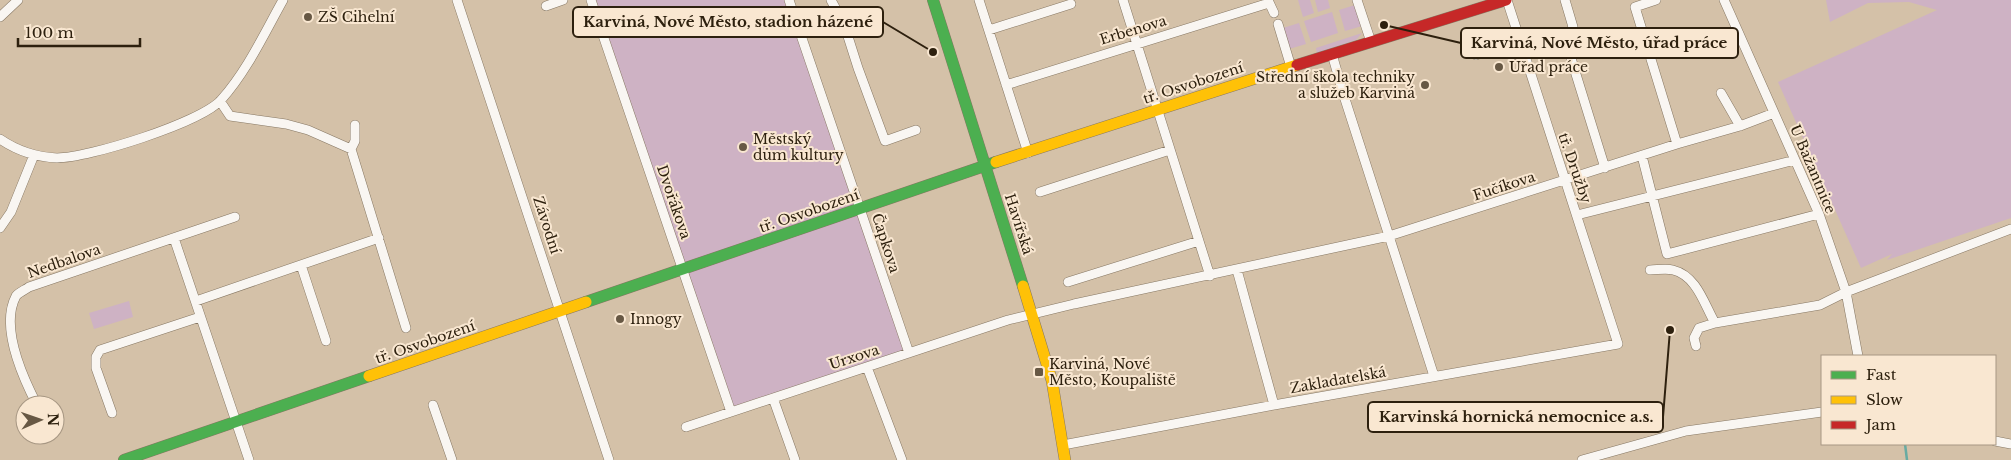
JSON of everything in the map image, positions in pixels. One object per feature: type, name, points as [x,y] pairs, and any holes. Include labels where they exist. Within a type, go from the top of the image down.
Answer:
[{"type":"street","points":[[0,17],[18,0]]},
{"type":"street","points":[[0,139],[7,144],[34,155],[68,157],[104,149],[198,117],[220,101],[251,60],[283,0]]},
{"type":"street","name":"Závodní","points":[[457,0],[609,460]]},
{"type":"street","points":[[546,6],[563,0]]},
{"type":"street","name":"Dvořákova","points":[[591,0],[731,412]]},
{"type":"street","name":"Čapkova","points":[[789,0],[909,353]]},
{"type":"street","points":[[831,0],[844,24],[885,140],[916,130]]},
{"type":"street","name":"Havířská","points":[[932,0],[1052,381],[1066,460]]},
{"type":"street","points":[[979,0],[1028,153]]},
{"type":"street","points":[[1123,0],[1210,276]]},
{"type":"street","points":[[1358,0],[1371,42]]},
{"type":"street","name":"tř. Osvobození","points":[[124,460],[237,423],[561,310],[985,166],[1506,0]]},
{"type":"street","name":"tř. Družby","points":[[1506,0],[1618,344]]},
{"type":"street","name":"tř. Družby","points":[[1565,0],[1573,27],[1567,36],[1566,42],[1605,168]]},
{"type":"street","points":[[1656,0],[1635,7],[1677,144]]},
{"type":"street","name":"U Bažantnice","points":[[1724,0],[1819,214],[1846,292],[1858,355]]},
{"type":"street","points":[[1269,1],[1274,13]]},
{"type":"street","name":"Erbenova","points":[[1006,85],[1269,1]]},
{"type":"street","points":[[989,30],[1071,4]]},
{"type":"street","points":[[1278,24],[1291,67]]},
{"type":"street","points":[[1476,55],[1520,41]]},
{"type":"street","points":[[1332,54],[1434,376]]},
{"type":"street","points":[[1721,93],[1740,126]]},
{"type":"street","points":[[220,101],[230,116],[286,124],[353,145]]},
{"type":"street","name":"Fučíkova","points":[[1032,315],[1074,304],[1389,236],[1677,144],[1740,126],[1774,113]]},
{"type":"street","points":[[355,126],[353,145],[406,328]]},
{"type":"street","points":[[1040,192],[1170,150]]},
{"type":"street","points":[[0,228],[11,212],[34,155]]},
{"type":"street","points":[[1642,156],[1667,254],[1819,214]]},
{"type":"street","points":[[1577,215],[1795,160]]},
{"type":"street","name":"Nedbalova","points":[[32,395],[7,346],[5,324],[8,308],[16,296],[29,287],[235,217]]},
{"type":"street","points":[[1696,346],[1694,338],[1700,328],[1715,323],[1820,305],[1846,292],[2011,229]]},
{"type":"street","points":[[174,238],[249,460]]},
{"type":"street","points":[[196,301],[379,238]]},
{"type":"street","points":[[1068,282],[1199,240]]},
{"type":"street","points":[[301,265],[326,341]]},
{"type":"street","points":[[1650,270],[1671,269],[1685,274],[1692,280],[1715,323]]},
{"type":"street","points":[[1237,270],[1274,405]]},
{"type":"street","name":"Urxova","points":[[686,427],[1008,320],[1032,315]]},
{"type":"street","points":[[112,413],[96,368],[96,357],[100,350],[200,317]]},
{"type":"street","name":"Zakladatelská","points":[[1063,445],[1274,405],[1618,344]]},
{"type":"street","points":[[867,367],[902,460]]},
{"type":"street","points":[[773,398],[795,460]]},
{"type":"street","points":[[433,405],[452,460]]},
{"type":"street","points":[[1582,460],[1686,431],[1821,412]]},
{"type":"street","points":[[1996,441],[2011,444]]},
{"type":"shaded area","points":[[596,0],[785,0],[904,351],[733,408]]},
{"type":"shaded area","points":[[1298,0],[1310,0],[1314,13],[1303,17]]},
{"type":"shaded area","points":[[1315,0],[1328,0],[1330,8],[1318,12]]},
{"type":"shaded area","points":[[1826,0],[2011,0],[2011,218],[1887,260],[1892,254],[1861,268],[1778,82],[1937,10],[1909,2],[1868,3],[1830,22]]},
{"type":"shaded area","points":[[1355,5],[1362,26],[1345,31],[1339,10]]},
{"type":"shaded area","points":[[1332,12],[1338,33],[1311,42],[1304,21]]},
{"type":"shaded area","points":[[1299,23],[1306,44],[1289,49],[1283,28]]},
{"type":"shaded area","points":[[1362,33],[1356,40],[1317,53],[1316,48]]},
{"type":"shaded area","points":[[129,301],[133,317],[94,329],[89,313]]},
{"type":"waterway","points":[[1905,445],[1907,460]]},
{"type":"traffic: fast","points":[[933,0],[1023,286]]},
{"type":"traffic: fast","points":[[586,302],[996,162]]},
{"type":"traffic: fast","points":[[124,460],[369,376]]},
{"type":"traffic: slow","points":[[996,162],[1297,65]]},
{"type":"traffic: slow","points":[[1023,286],[1052,381],[1065,460]]},
{"type":"traffic: slow","points":[[369,376],[586,302]]},
{"type":"traffic: jam","points":[[1297,65],[1506,0]]},
{"type":"place","name":"ZŠ Cihelní","points":[[308,17]]},
{"type":"place","name":"Karviná, Nové Město, úřad práce","points":[[1384,25]]},
{"type":"place","name":"Karviná, Nové Město, stadion házené","points":[[933,52]]},
{"type":"place","name":"Úřad práce","points":[[1499,67]]},
{"type":"place","name":"Střední škola techniky a služeb Karviná","points":[[1425,85]]},
{"type":"place","name":"Městský dům kultury","points":[[743,147]]},
{"type":"place","name":"Innogy","points":[[620,319]]},
{"type":"place","name":"Karvinská hornická nemocnice a.s.","points":[[1670,330]]},
{"type":"place","name":"Karviná, Nové Město, Koupaliště","points":[[1039,372]]}]
